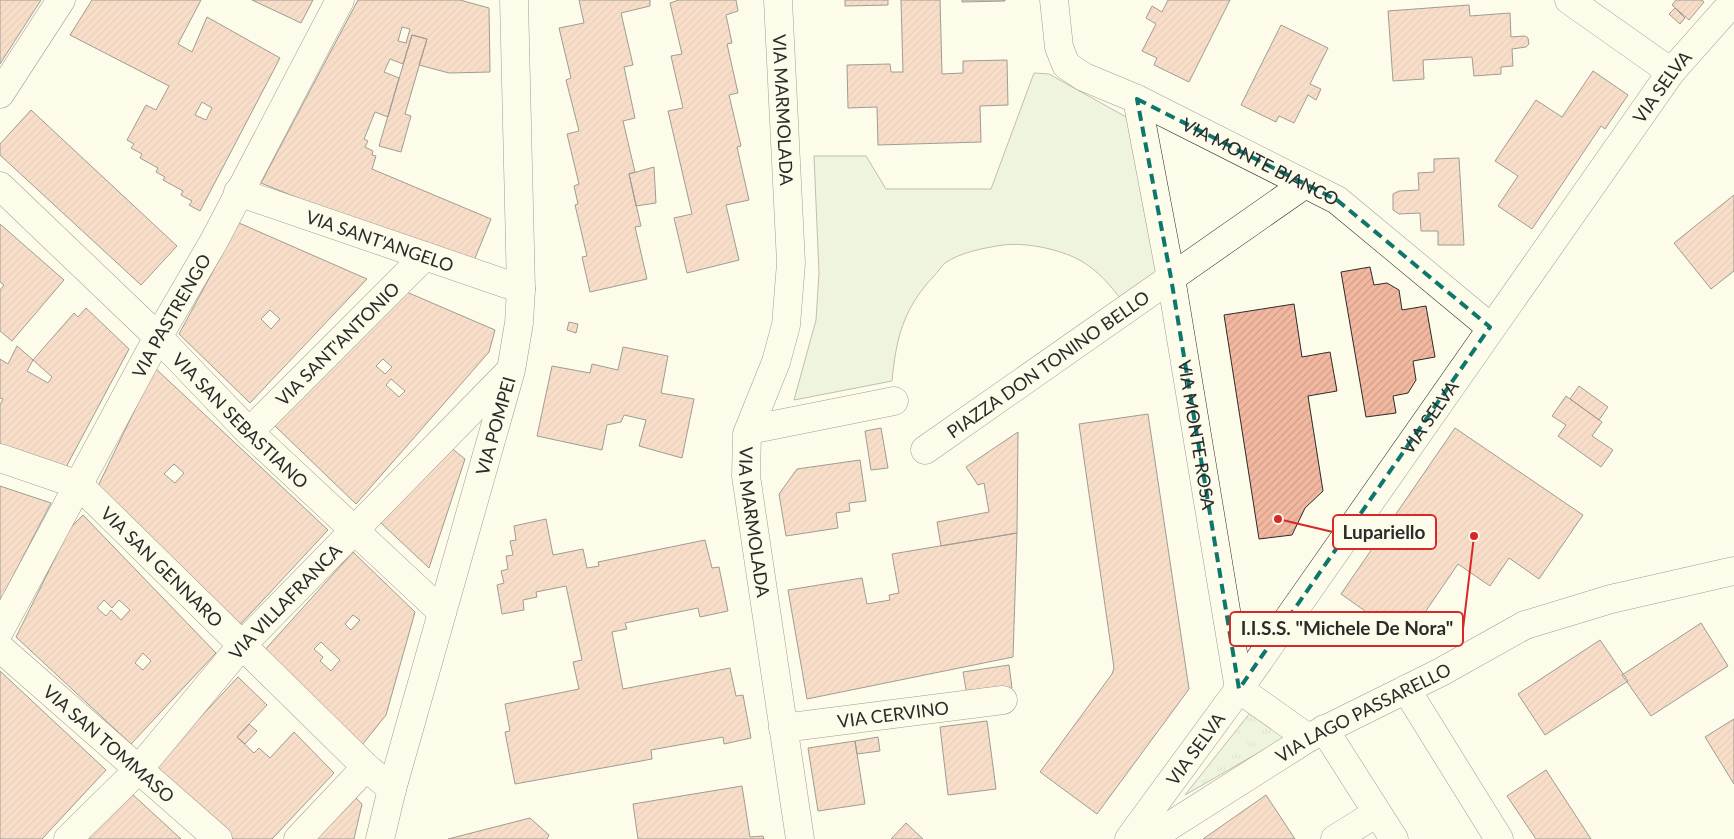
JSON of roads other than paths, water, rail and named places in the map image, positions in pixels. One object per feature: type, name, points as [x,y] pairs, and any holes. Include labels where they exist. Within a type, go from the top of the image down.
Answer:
[{"type":"street","points":[[0,94],[61,0]]},
{"type":"street","name":"VIA PASTRENGO","points":[[0,630],[158,338],[214,241],[340,0]]},
{"type":"street","name":"VIA POMPEI","points":[[386,836],[392,789],[511,370],[519,323],[521,289],[514,0]]},
{"type":"street","name":"VIA MARMOLADA","points":[[778,0],[791,263],[786,325],[776,362],[749,430],[746,476],[800,839]]},
{"type":"street","name":"VIA MONTE BIANCO","points":[[1054,0],[1060,46],[1066,65],[1084,77],[1137,99],[1337,200],[1490,327]]},
{"type":"street","points":[[1570,0],[1671,72]]},
{"type":"street","name":"VIA SELVA","points":[[1129,839],[1239,689],[1490,327],[1671,72],[1734,1]]},
{"type":"street","name":"VIA MONTE ROSA","points":[[1137,99],[1171,278],[1239,689]]},
{"type":"street","name":"PIAZZA DON TONINO BELLO","points":[[925,450],[1305,184]]},
{"type":"street","name":"VIA SAN SEBASTIANO","points":[[0,186],[158,338],[249,432],[442,612]]},
{"type":"street","name":"VIA SANT'ANGELO","points":[[238,192],[521,289]]},
{"type":"street","name":"VIA SANT'ANTONIO","points":[[249,432],[425,256]]},
{"type":"street","name":"VIA VILLAFRANCA","points":[[68,839],[139,769],[242,644],[511,370]]},
{"type":"street","points":[[749,430],[894,401]]},
{"type":"street","name":"VIA SAN GENNARO","points":[[0,458],[80,485],[366,767],[392,789]]},
{"type":"street","name":"VIA LAGO PASSARELLO","points":[[1148,839],[1316,734],[1406,689],[1525,625],[1611,599],[1734,571]]},
{"type":"street","name":"VIA SAN TOMMASO","points":[[0,648],[218,839]]},
{"type":"street","points":[[1239,689],[1316,734],[1377,813],[1394,839]]},
{"type":"street","points":[[1406,689],[1499,839]]},
{"type":"street","name":"VIA CERVINO","points":[[784,728],[1004,700]]},
{"type":"street","points":[[298,839],[366,767]]},
{"type":"street","points":[[1335,839],[1377,813]]},
{"type":"place","name":"Lupariello","points":[[1278,519]]},
{"type":"place","name":"I.I.S.S. \"Michele De Nora\"","points":[[1474,536]]}]
